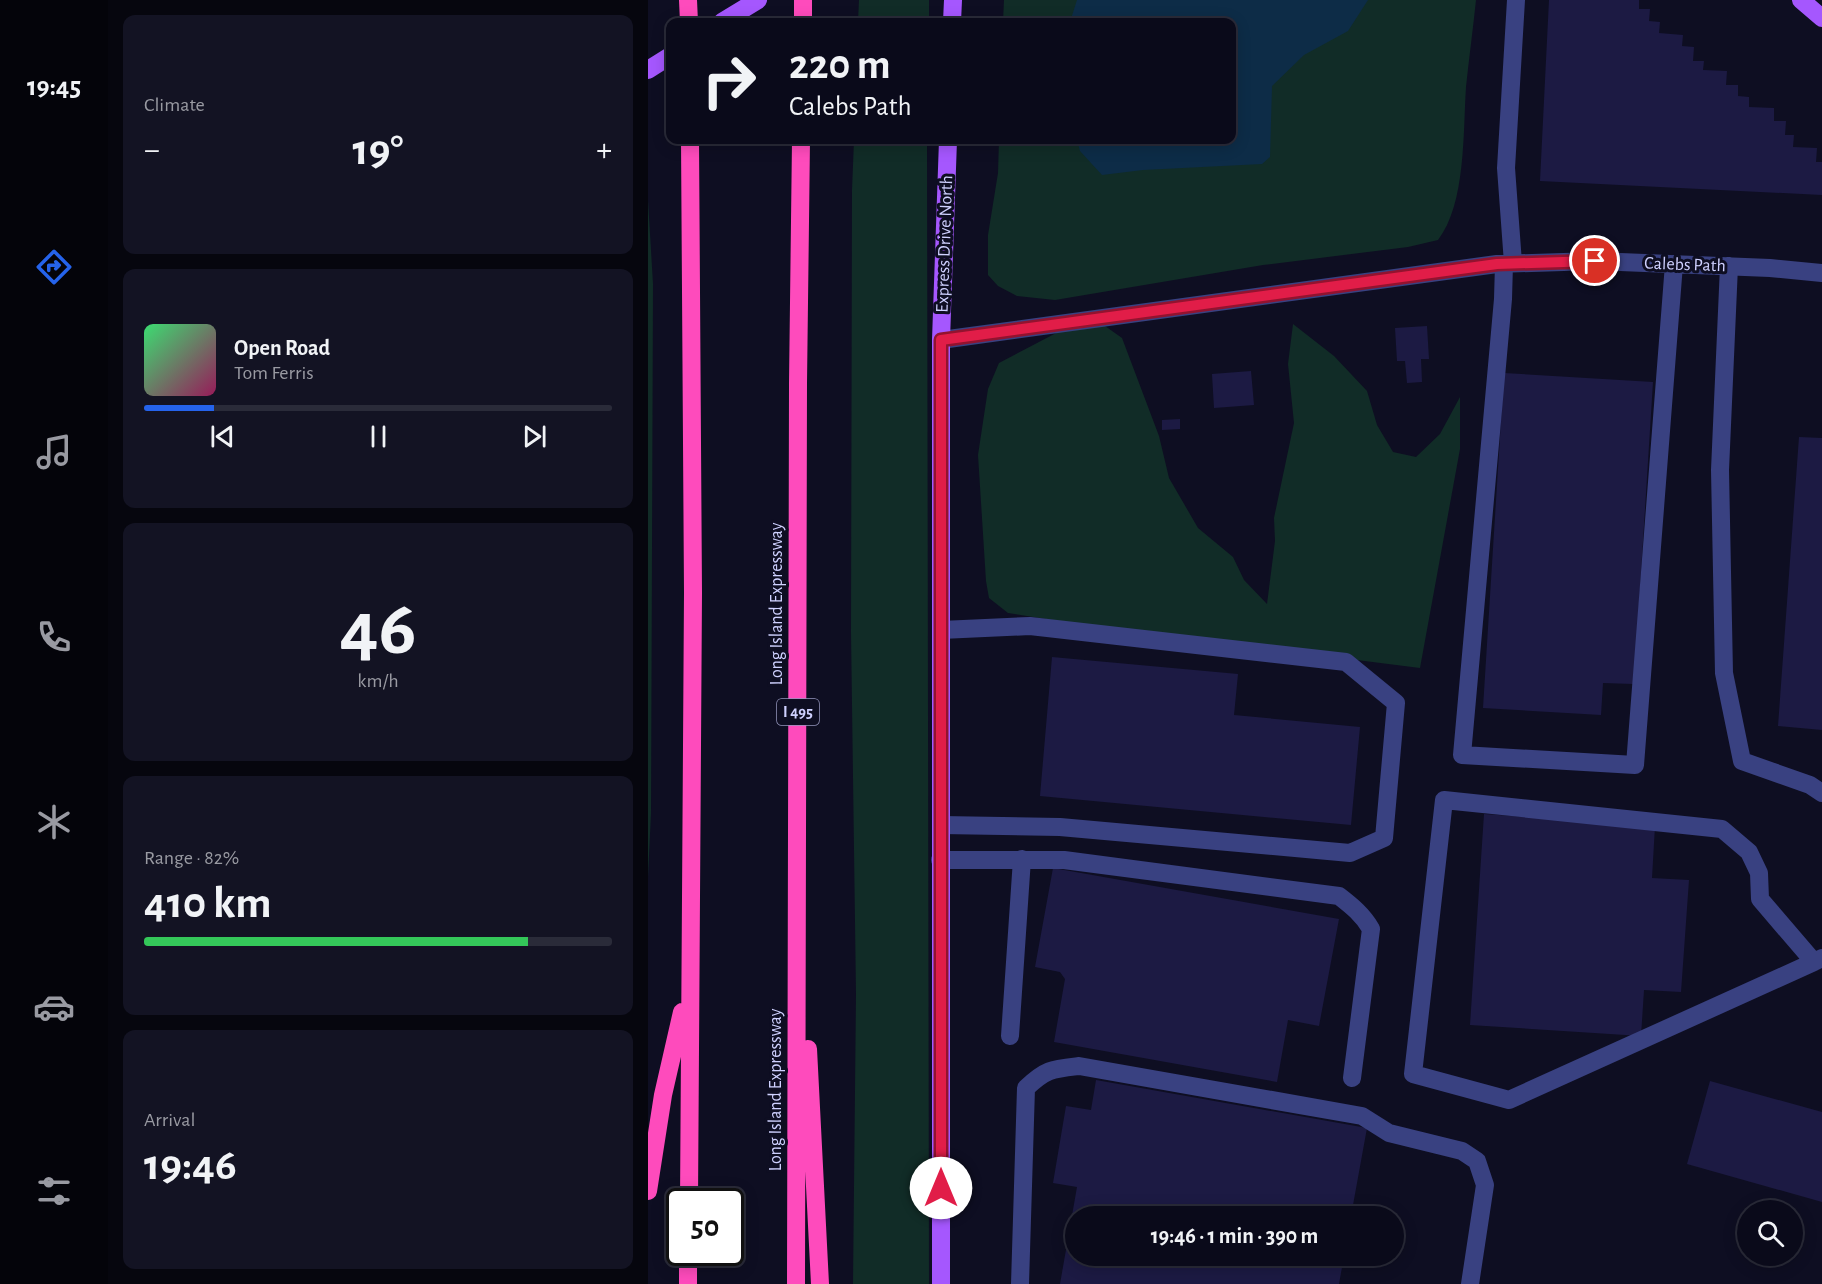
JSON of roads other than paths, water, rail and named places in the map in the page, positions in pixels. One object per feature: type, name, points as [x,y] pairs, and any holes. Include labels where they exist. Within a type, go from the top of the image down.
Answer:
[{"type":"highway","points":[[688,0],[689,18]]},
{"type":"highway","points":[[803,0],[803,18]]},
{"type":"highway","points":[[689,1188],[693,593],[690,144]]},
{"type":"highway","name":"Long Island Expressway","points":[[796,1284],[798,396],[801,144]]},
{"type":"highway","points":[[797,825],[820,1284]]},
{"type":"highway","points":[[648,1191],[663,1095],[690,978]]},
{"type":"highway","points":[[688,1266],[688,1284]]},
{"type":"main road","points":[[729,18],[758,0]]},
{"type":"main road","points":[[952,18],[953,0]]},
{"type":"main road","points":[[1801,0],[1822,18]]},
{"type":"main road","points":[[648,70],[666,59]]},
{"type":"main road","name":"Express Drive North","points":[[941,1284],[941,340],[948,144]]},
{"type":"street","points":[[1516,0],[1506,168],[1508,264],[1462,755],[1635,765],[1674,264]]},
{"type":"street","name":"Calebs Path","points":[[941,340],[1508,264],[1595,261],[1770,268],[1822,273]]},
{"type":"street","points":[[1729,266],[1720,470],[1724,673],[1742,761],[1810,785],[1822,792]]},
{"type":"street","points":[[940,825],[1060,827],[1350,853],[1384,838],[1396,703],[1346,662],[1030,626],[941,630]]},
{"type":"street","points":[[1444,800],[1722,829],[1749,852],[1759,873],[1760,899],[1818,960],[1509,1100],[1413,1074],[1444,800]]},
{"type":"street","points":[[1010,1036],[1022,859]]},
{"type":"street","points":[[940,860],[1072,861],[1339,896],[1366,920],[1371,929],[1352,1078]]},
{"type":"street","points":[[1020,1284],[1026,1088],[1041,1073],[1079,1066],[1362,1116],[1389,1133],[1462,1151],[1477,1161],[1485,1185],[1470,1284]]},
{"type":"water","points":[[1077,0],[1368,0],[1348,31],[1304,55],[1272,86],[1270,157],[1262,164],[1143,170],[1102,175],[1080,151],[1078,144],[1236,144],[1236,18],[1071,18]]}]
